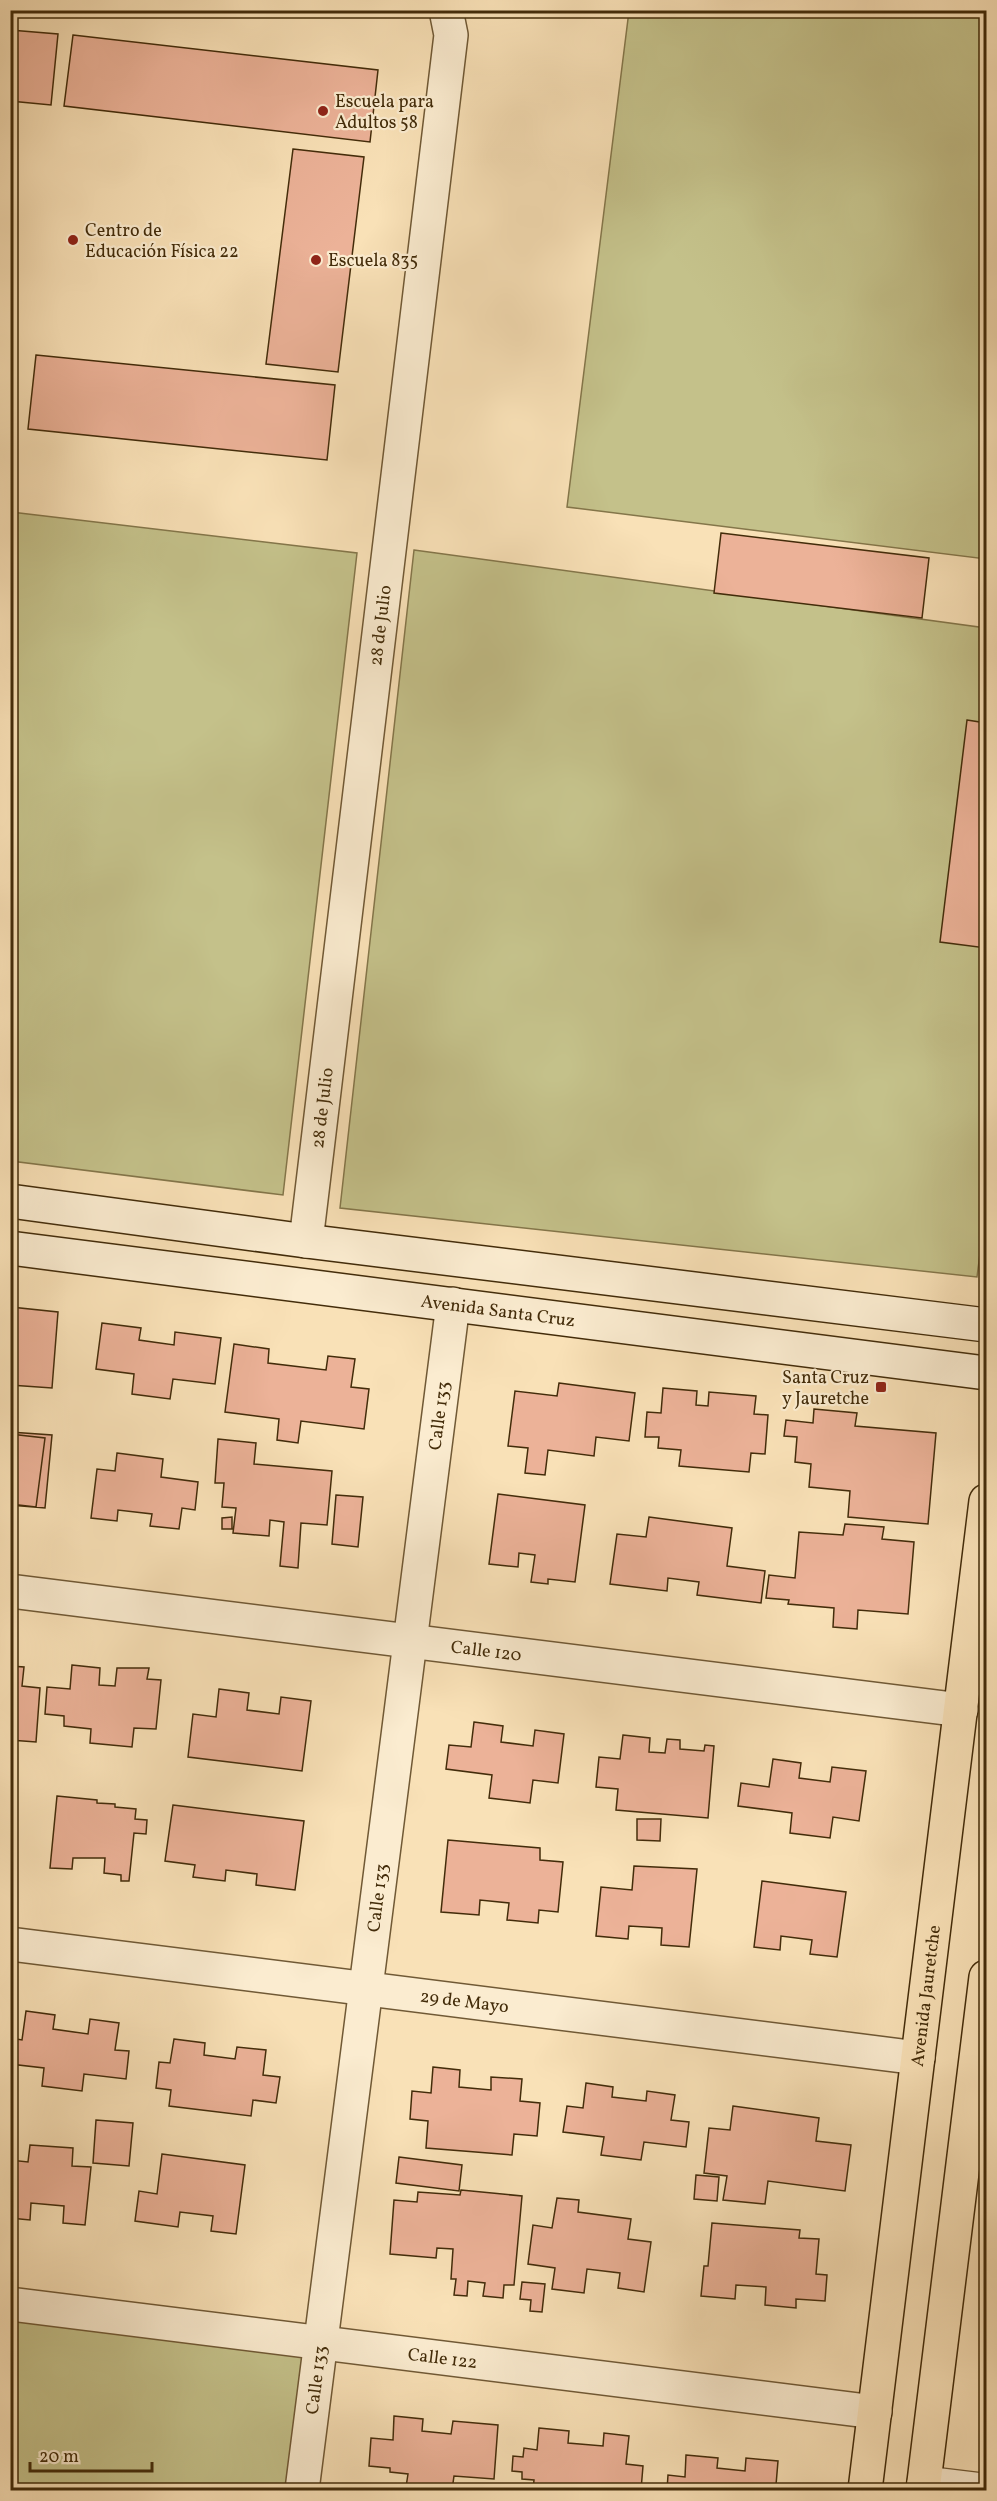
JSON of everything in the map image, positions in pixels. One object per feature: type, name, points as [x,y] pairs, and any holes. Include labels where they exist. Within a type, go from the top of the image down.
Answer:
[{"type":"main road","name":"Avenida Jauretche","points":[[865,2490],[987,1501]]},
{"type":"main road","points":[[923,2487],[987,1977]]},
{"type":"street","name":"28 de Julio","points":[[306,1242],[452,35],[446,10]]},
{"type":"street","points":[[10,1201],[306,1242],[987,1325]]},
{"type":"street","name":"Avenida Santa Cruz","points":[[10,1248],[987,1373]]},
{"type":"street","name":"Calle 133","points":[[302,2490],[453,1304]]},
{"type":"street","name":"Calle 120","points":[[10,1591],[961,1710]]},
{"type":"street","name":"29 de Mayo","points":[[10,1944],[918,2058]]},
{"type":"street","name":"Calle 122","points":[[10,2304],[875,2412]]},
{"type":"street","points":[[923,2487],[982,2490]]},
{"type":"shaded area","points":[[629,11],[986,11],[986,559],[567,507]]},
{"type":"shaded area","points":[[11,512],[357,553],[283,1195],[11,1161]]},
{"type":"shaded area","points":[[414,550],[986,628],[986,1207],[977,1277],[340,1208]]},
{"type":"shaded area","points":[[11,2304],[321,2343],[302,2490],[11,2490]]},
{"type":"building","points":[[10,30],[58,34],[51,105],[10,101]]},
{"type":"building","points":[[73,35],[378,70],[370,142],[64,106]]},
{"type":"building","points":[[293,149],[364,157],[338,372],[266,364]]},
{"type":"building","points":[[10,349],[13,349],[10,382]]},
{"type":"building","points":[[36,355],[335,385],[327,460],[28,429]]},
{"type":"building","points":[[721,533],[929,558],[922,618],[714,593]]},
{"type":"building","points":[[967,720],[986,723],[986,948],[940,942]]},
{"type":"building","points":[[10,1299],[11,1307],[58,1312],[52,1388],[10,1385]]},
{"type":"building","points":[[102,1323],[141,1328],[139,1340],[174,1345],[175,1332],[221,1338],[215,1384],[173,1379],[170,1399],[132,1394],[134,1374],[96,1369]]},
{"type":"building","points":[[234,1344],[269,1349],[268,1363],[326,1370],[328,1356],[355,1359],[351,1387],[369,1389],[364,1429],[301,1421],[298,1443],[277,1440],[279,1419],[225,1412]]},
{"type":"building","points":[[559,1383],[635,1393],[629,1441],[596,1437],[594,1456],[548,1450],[545,1475],[525,1473],[528,1448],[508,1446],[515,1391],[557,1396]]},
{"type":"building","points":[[663,1388],[697,1391],[696,1405],[708,1406],[709,1392],[756,1396],[754,1414],[768,1415],[765,1454],[751,1453],[749,1472],[679,1466],[681,1450],[658,1448],[659,1437],[645,1437],[647,1412],[661,1413]]},
{"type":"building","points":[[814,1409],[857,1413],[855,1426],[936,1433],[928,1524],[848,1517],[850,1491],[809,1487],[811,1464],[795,1462],[797,1437],[784,1436],[786,1420],[813,1423]]},
{"type":"building","points":[[10,1432],[52,1435],[45,1508],[10,1505]]},
{"type":"building","points":[[10,1434],[45,1438],[36,1507],[10,1504]]},
{"type":"building","points":[[218,1439],[256,1443],[254,1464],[332,1471],[327,1525],[301,1523],[298,1568],[280,1566],[284,1522],[270,1520],[269,1536],[233,1533],[236,1508],[222,1507],[224,1483],[215,1483]]},
{"type":"building","points":[[117,1453],[163,1459],[161,1477],[198,1482],[195,1510],[182,1508],[179,1529],[150,1526],[152,1514],[118,1510],[117,1521],[91,1518],[97,1469],[115,1471]]},
{"type":"building","points":[[498,1494],[585,1505],[575,1582],[548,1579],[548,1584],[531,1582],[535,1555],[519,1553],[518,1567],[489,1564]]},
{"type":"building","points":[[336,1495],[363,1497],[358,1547],[332,1544]]},
{"type":"building","points":[[232,1517],[232,1529],[222,1529],[222,1518]]},
{"type":"building","points":[[649,1517],[732,1528],[727,1566],[765,1571],[761,1603],[697,1595],[699,1582],[668,1578],[667,1591],[610,1584],[617,1534],[646,1537]]},
{"type":"building","points":[[845,1524],[884,1527],[882,1539],[914,1542],[908,1614],[858,1610],[857,1629],[833,1627],[834,1608],[788,1604],[789,1600],[766,1598],[769,1575],[795,1578],[799,1532],[843,1535]]},
{"type":"building","points":[[72,1665],[100,1668],[99,1685],[115,1686],[117,1668],[149,1668],[147,1679],[161,1680],[156,1729],[134,1728],[132,1747],[90,1743],[91,1729],[64,1726],[64,1716],[45,1714],[47,1687],[70,1689]]},
{"type":"building","points":[[10,1666],[24,1667],[22,1686],[40,1688],[36,1742],[10,1740]]},
{"type":"building","points":[[219,1689],[249,1693],[247,1710],[279,1714],[281,1697],[311,1701],[302,1771],[188,1757],[193,1714],[216,1717]]},
{"type":"building","points":[[474,1722],[503,1726],[501,1742],[533,1746],[535,1730],[564,1734],[558,1783],[533,1780],[530,1803],[489,1798],[492,1775],[446,1769],[449,1745],[471,1747]]},
{"type":"building","points":[[623,1735],[650,1738],[649,1752],[665,1753],[667,1739],[680,1740],[680,1749],[704,1751],[705,1745],[714,1746],[708,1818],[616,1810],[618,1789],[596,1787],[599,1757],[620,1759]]},
{"type":"building","points":[[773,1759],[801,1763],[799,1778],[830,1782],[832,1767],[866,1771],[859,1821],[833,1817],[830,1838],[790,1833],[792,1813],[738,1806],[741,1783],[769,1787]]},
{"type":"building","points":[[57,1796],[97,1800],[97,1803],[136,1809],[135,1819],[147,1820],[146,1834],[134,1833],[129,1881],[121,1881],[121,1875],[104,1873],[105,1858],[73,1858],[72,1869],[50,1868]]},
{"type":"building","points":[[173,1805],[304,1821],[295,1890],[256,1885],[257,1874],[226,1870],[225,1881],[193,1877],[195,1865],[165,1861]]},
{"type":"building","points":[[637,1819],[661,1819],[660,1841],[637,1840]]},
{"type":"building","points":[[448,1840],[540,1848],[540,1860],[563,1862],[558,1912],[539,1910],[538,1923],[507,1920],[509,1903],[480,1900],[479,1915],[441,1912]]},
{"type":"building","points":[[634,1866],[697,1869],[689,1947],[661,1945],[662,1928],[629,1926],[628,1939],[596,1936],[601,1887],[632,1890]]},
{"type":"building","points":[[762,1881],[846,1892],[837,1957],[810,1954],[812,1940],[781,1936],[780,1950],[754,1947]]},
{"type":"building","points":[[26,2011],[55,2015],[53,2029],[88,2034],[90,2019],[119,2023],[115,2050],[129,2051],[126,2079],[84,2074],[82,2091],[42,2086],[44,2068],[10,2064],[10,2038],[22,2040]]},
{"type":"building","points":[[174,2039],[205,2043],[204,2055],[235,2059],[237,2047],[266,2050],[263,2075],[280,2077],[276,2103],[253,2100],[251,2116],[169,2106],[171,2090],[156,2088],[159,2062],[170,2063]]},
{"type":"building","points":[[433,2067],[460,2070],[459,2087],[491,2090],[491,2077],[522,2079],[520,2101],[540,2103],[537,2136],[514,2134],[512,2155],[426,2148],[428,2121],[410,2119],[412,2091],[431,2093]]},
{"type":"building","points":[[586,2083],[613,2087],[612,2097],[646,2101],[647,2091],[675,2095],[671,2120],[689,2122],[686,2147],[644,2142],[641,2160],[601,2155],[604,2137],[563,2132],[567,2106],[583,2108]]},
{"type":"building","points":[[733,2106],[819,2118],[816,2141],[851,2145],[845,2191],[768,2181],[765,2204],[723,2200],[727,2176],[704,2173],[709,2128],[730,2130]]},
{"type":"building","points":[[96,2120],[133,2123],[129,2166],[93,2163]]},
{"type":"building","points":[[30,2145],[73,2148],[72,2166],[91,2167],[85,2225],[63,2223],[64,2206],[31,2203],[30,2220],[10,2218],[10,2160],[28,2162]]},
{"type":"building","points":[[162,2154],[245,2165],[236,2234],[211,2231],[213,2216],[180,2212],[178,2227],[135,2221],[139,2191],[157,2194]]},
{"type":"building","points":[[399,2157],[462,2165],[459,2191],[396,2183]]},
{"type":"building","points":[[696,2175],[719,2177],[717,2201],[694,2199]]},
{"type":"building","points":[[461,2190],[522,2196],[514,2285],[504,2285],[503,2298],[483,2296],[485,2283],[468,2281],[467,2296],[454,2295],[456,2279],[451,2279],[453,2249],[437,2248],[436,2258],[390,2254],[394,2200],[417,2202],[418,2192],[460,2195]]},
{"type":"building","points":[[557,2198],[579,2200],[578,2212],[631,2219],[628,2239],[651,2242],[644,2292],[618,2288],[620,2273],[587,2269],[584,2293],[552,2289],[555,2268],[528,2264],[533,2225],[552,2228]]},
{"type":"building","points":[[712,2223],[800,2230],[799,2238],[819,2239],[816,2274],[827,2275],[825,2301],[796,2299],[796,2308],[765,2305],[766,2287],[736,2285],[735,2299],[701,2296],[704,2266],[708,2266]]},
{"type":"building","points":[[522,2282],[545,2284],[542,2312],[530,2311],[531,2300],[520,2299]]},
{"type":"building","points":[[394,2416],[423,2419],[422,2431],[451,2434],[453,2421],[498,2425],[494,2479],[454,2476],[452,2490],[406,2487],[408,2474],[390,2472],[390,2468],[369,2466],[371,2438],[393,2440]]},
{"type":"building","points":[[539,2428],[569,2431],[568,2443],[603,2446],[604,2433],[629,2436],[626,2464],[643,2466],[641,2490],[533,2490],[534,2480],[522,2479],[522,2472],[512,2471],[513,2456],[523,2457],[524,2448],[537,2450]]},
{"type":"building","points":[[686,2455],[718,2458],[717,2468],[745,2471],[746,2458],[778,2461],[776,2485],[792,2486],[791,2490],[667,2490],[668,2475],[685,2477]]},
{"type":"place","name":"Escuela para Adultos 58","points":[[323,111]]},
{"type":"place","name":"Centro de Educación Física 22","points":[[73,240]]},
{"type":"place","name":"Escuela 835","points":[[316,260]]},
{"type":"place","name":"Santa Cruz y Jauretche","points":[[881,1387]]}]
